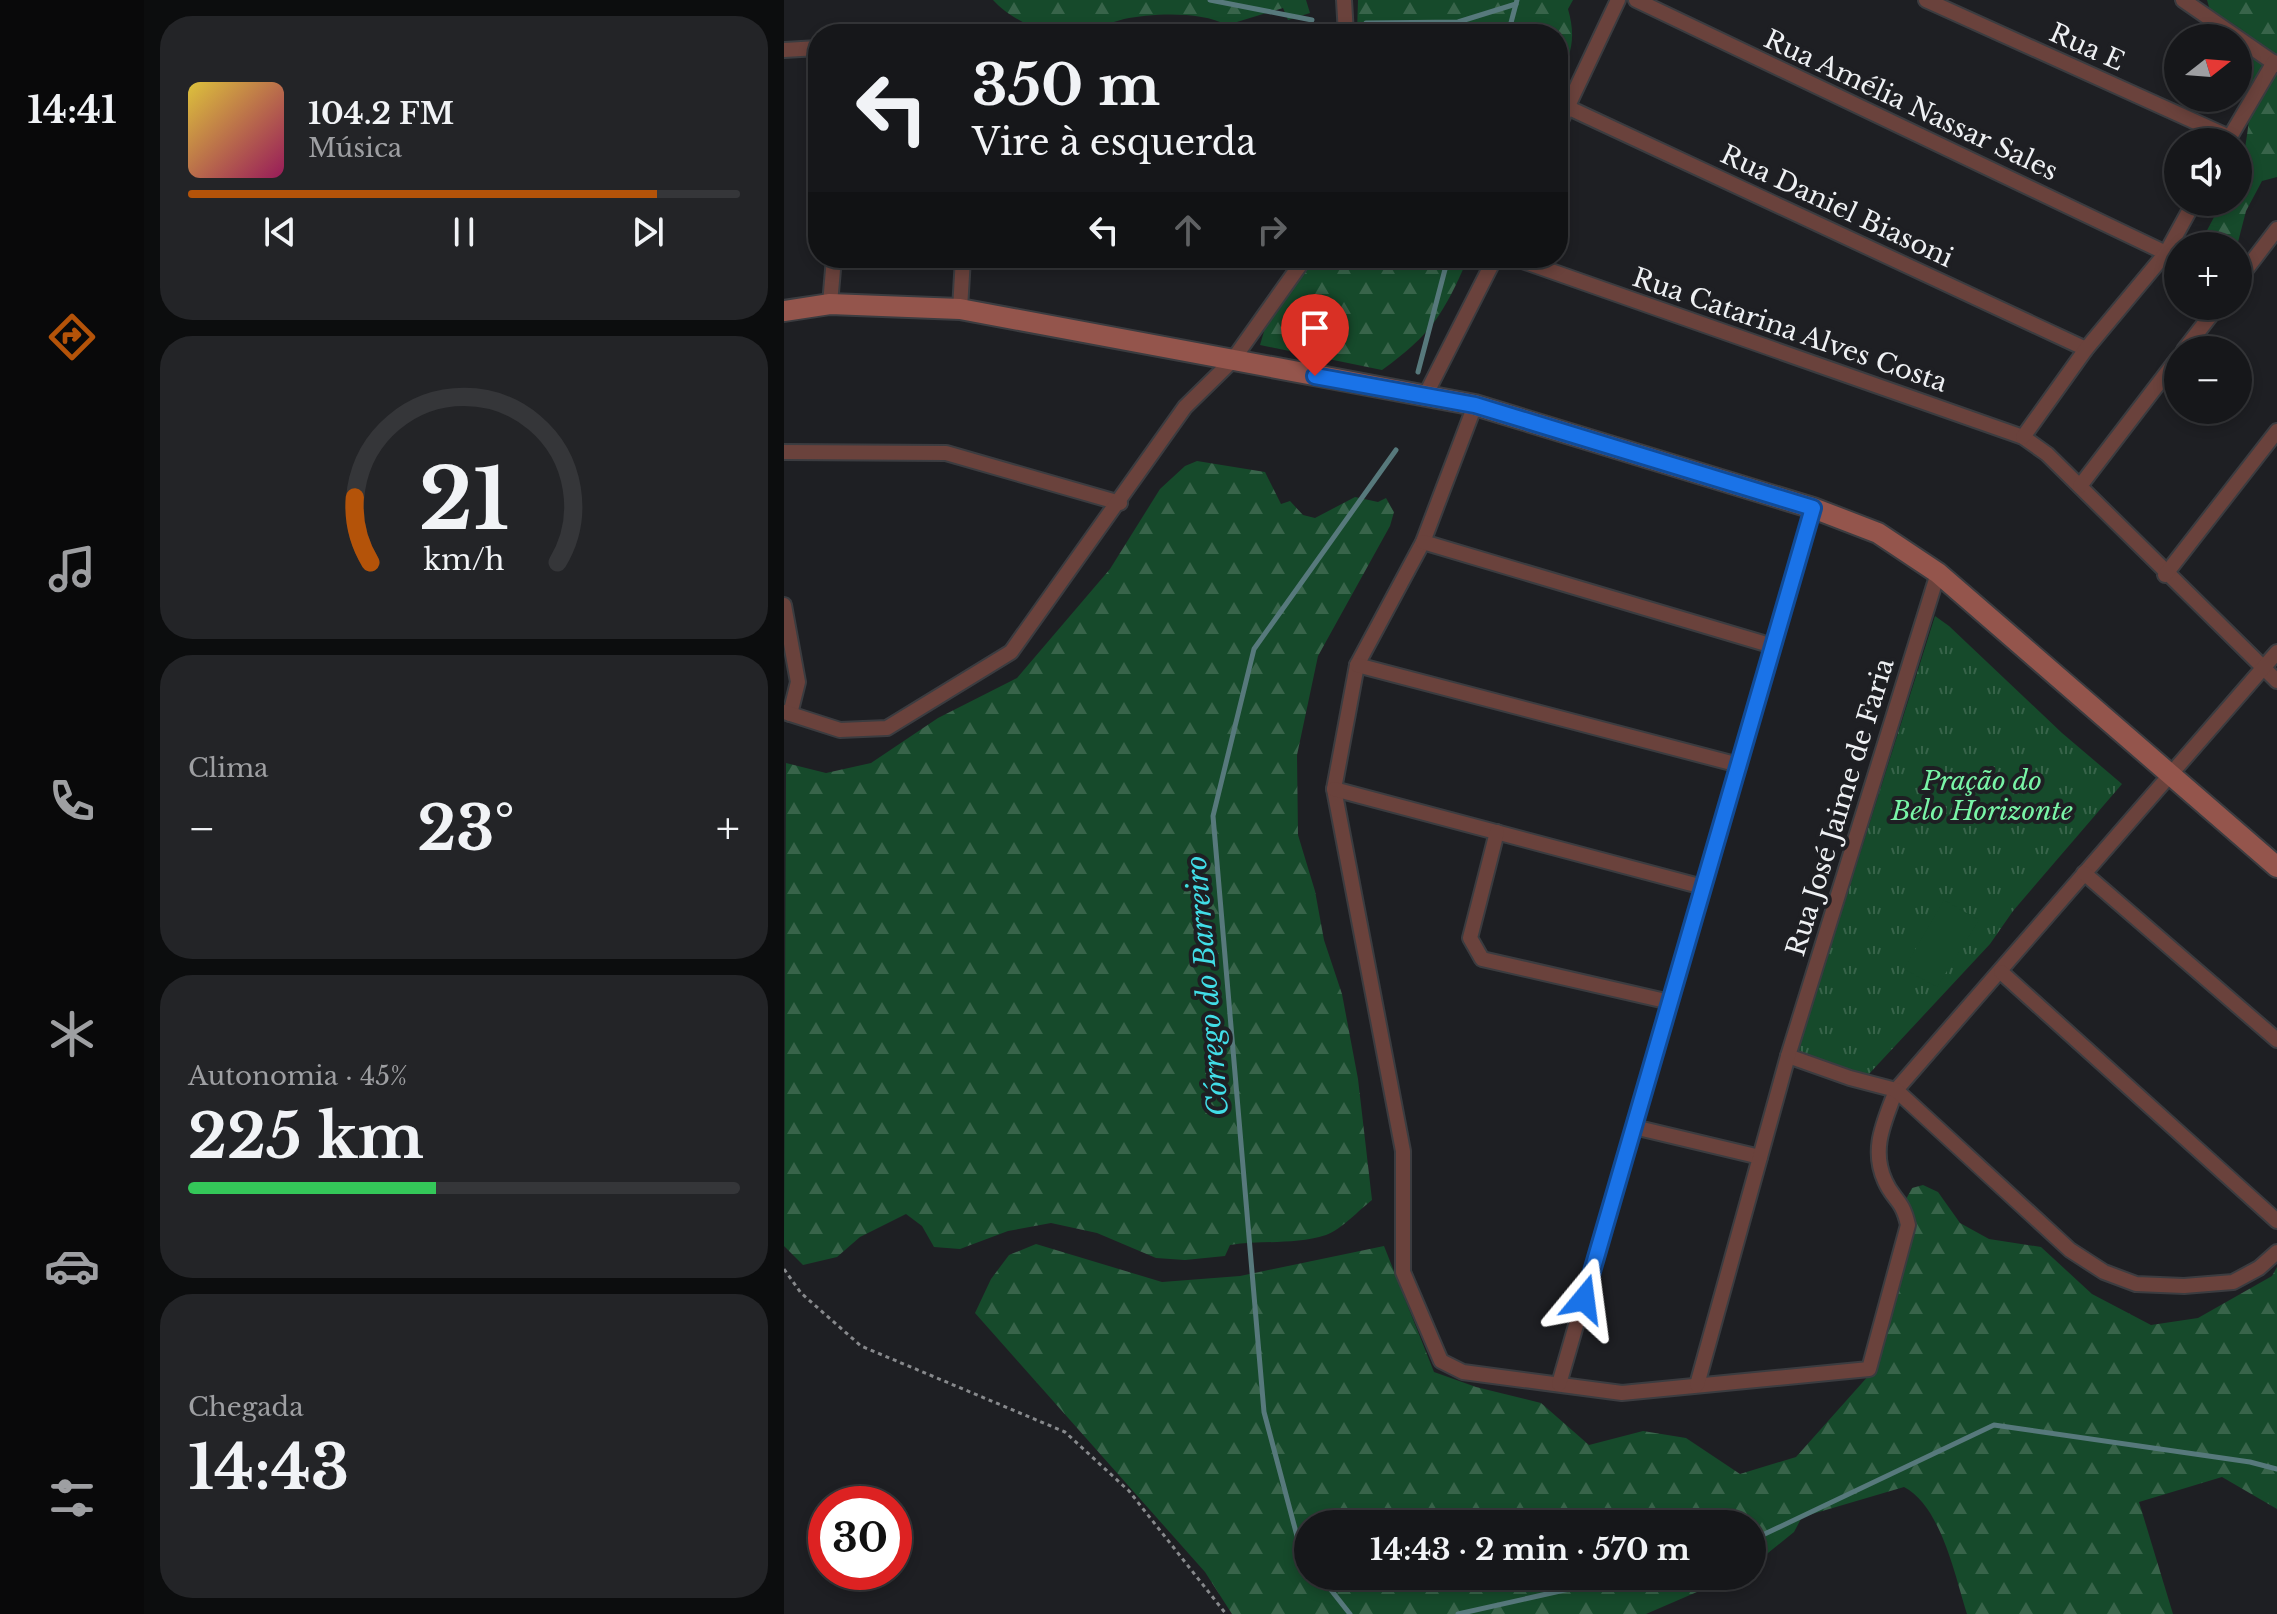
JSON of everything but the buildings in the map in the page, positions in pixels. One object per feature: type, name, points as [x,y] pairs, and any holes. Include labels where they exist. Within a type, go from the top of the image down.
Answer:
[{"type":"street","points":[[1344,0],[1345,24]]},
{"type":"street","points":[[1568,105],[1618,0]]},
{"type":"street","name":"Rua Amélia Nassar Sales","points":[[1636,0],[2164,252]]},
{"type":"street","name":"Rua E","points":[[1926,0],[2202,128]]},
{"type":"street","points":[[2183,0],[2201,4],[2275,63],[2235,128]]},
{"type":"street","points":[[784,50],[808,49]]},
{"type":"street","name":"Rua Daniel Biasoni","points":[[1568,107],[2086,349]]},
{"type":"street","points":[[2252,262],[2277,229]]},
{"type":"street","points":[[2023,437],[2086,349],[2164,255]]},
{"type":"street","points":[[830,304],[833,268]]},
{"type":"street","points":[[960,309],[962,268]]},
{"type":"street","points":[[784,605],[798,682],[787,713],[840,730],[887,728],[1011,652],[1120,503],[1185,407],[1232,361],[1298,268]]},
{"type":"street","points":[[1425,396],[1490,268]]},
{"type":"street","name":"Rua Catarina Alves Costa","points":[[1542,268],[2023,437],[2047,454],[2165,575],[2277,681]]},
{"type":"street","points":[[784,311],[830,304],[960,309],[1475,405],[1813,508],[1878,533],[1938,573],[2277,867]]},
{"type":"street","points":[[2195,336],[2207,320]]},
{"type":"street","points":[[2080,486],[2164,376]]},
{"type":"street","points":[[1475,405],[1423,542],[1357,665],[1334,789],[1403,1151],[1403,1272],[1441,1361],[1463,1372],[1622,1393],[1869,1369],[1908,1225],[1903,1204],[1885,1184],[1876,1149],[1896,1090],[2277,652]]},
{"type":"street","points":[[2165,575],[2277,431]]},
{"type":"street","points":[[784,452],[946,453],[1120,503]]},
{"type":"street","points":[[1559,1384],[1813,508]]},
{"type":"street","points":[[1423,542],[1773,646]]},
{"type":"street","name":"Rua José Jaime de Faria","points":[[1697,1385],[1788,1056],[1938,573]]},
{"type":"street","points":[[1357,665],[1739,765]]},
{"type":"street","points":[[1334,789],[1703,887]]},
{"type":"street","points":[[1497,832],[1470,938],[1482,959],[1670,1002]]},
{"type":"street","points":[[2084,873],[2277,1040]]},
{"type":"street","points":[[2001,972],[2277,1221]]},
{"type":"street","points":[[1788,1056],[1896,1090],[2070,1250],[2104,1272],[2136,1284],[2184,1286],[2233,1282],[2259,1268],[2277,1252]]},
{"type":"street","points":[[1634,1127],[1760,1157]]},
{"type":"path","points":[[784,1269],[801,1293],[861,1346],[1065,1432],[1129,1491],[1226,1614]]},
{"type":"green space","points":[[993,0],[1306,0],[1310,13],[1288,20],[1283,8],[1230,24],[1177,14],[1149,15],[1109,24],[1028,24]]},
{"type":"green space","points":[[1358,0],[1573,0],[1568,9],[1572,37],[1568,57],[1568,24],[1357,24]]},
{"type":"green space","points":[[2207,0],[2277,0],[2277,177],[2262,181],[2252,200],[2252,128],[2247,128],[2249,112],[2252,112],[2252,24],[2214,24]]},
{"type":"green space","points":[[2215,216],[2245,216],[2241,232],[2206,232]]},
{"type":"green space","points":[[1308,268],[1463,268],[1435,321],[1413,345],[1382,370],[1260,345],[1265,328]]},
{"type":"green space","points":[[1197,461],[1265,472],[1281,504],[1290,501],[1303,515],[1315,518],[1355,497],[1378,502],[1386,498],[1394,512],[1390,526],[1318,656],[1297,755],[1298,835],[1315,891],[1324,940],[1342,994],[1358,1079],[1372,1200],[1326,1235],[1302,1240],[1230,1245],[1225,1256],[1185,1260],[1156,1258],[1097,1233],[1051,1223],[1008,1231],[960,1249],[934,1247],[922,1226],[906,1214],[860,1237],[837,1257],[803,1265],[784,1246],[786,763],[826,773],[871,763],[938,718],[1017,678],[1110,569],[1160,489],[1185,466]]},
{"type":"green space","name":"Pração do Belo Horizonte","points":[[1935,616],[2122,784],[2013,911],[1990,944],[1868,1075],[1797,1053]]},
{"type":"green space","points":[[1944,900],[1979,920],[1937,987],[1904,969]]},
{"type":"green space","points":[[1923,1185],[1938,1192],[1960,1223],[1989,1239],[2041,1247],[2092,1294],[2151,1325],[2198,1318],[2272,1276],[2277,1267],[2277,1509],[2222,1477],[2139,1502],[2173,1614],[1967,1614],[1952,1562],[1937,1526],[1917,1496],[1904,1487],[1802,1517],[1794,1532],[1766,1555],[1766,1510],[1294,1510],[1294,1590],[1702,1590],[1646,1614],[1232,1614],[1205,1572],[975,1313],[991,1279],[1009,1255],[1036,1244],[1162,1282],[1240,1276],[1384,1246],[1434,1372],[1476,1387],[1541,1403],[1589,1445],[1643,1431],[1686,1438],[1740,1474],[1796,1457],[1870,1374],[1902,1277],[1895,1255],[1904,1203],[1912,1188]]},
{"type":"waterway","points":[[1210,0],[1312,20]]},
{"type":"waterway","name":"Córrego do Barreiro","points":[[1511,24],[1517,0]]},
{"type":"waterway","points":[[1366,23],[1458,22],[1516,4]]},
{"type":"waterway","name":"Córrego do Barreiro","points":[[1418,372],[1445,268]]},
{"type":"waterway","name":"Córrego do Barreiro","points":[[1294,1525],[1264,1412],[1213,816],[1254,649],[1396,450]]},
{"type":"waterway","points":[[1766,1533],[1994,1425],[2250,1462],[2277,1469]]},
{"type":"waterway","name":"Córrego do Barreiro","points":[[1331,1590],[1350,1614]]},
{"type":"waterway","points":[[1458,1614],[1565,1590]]},
{"type":"route","points":[[1315,376],[1475,405],[1813,508],[1584,1299]]}]
